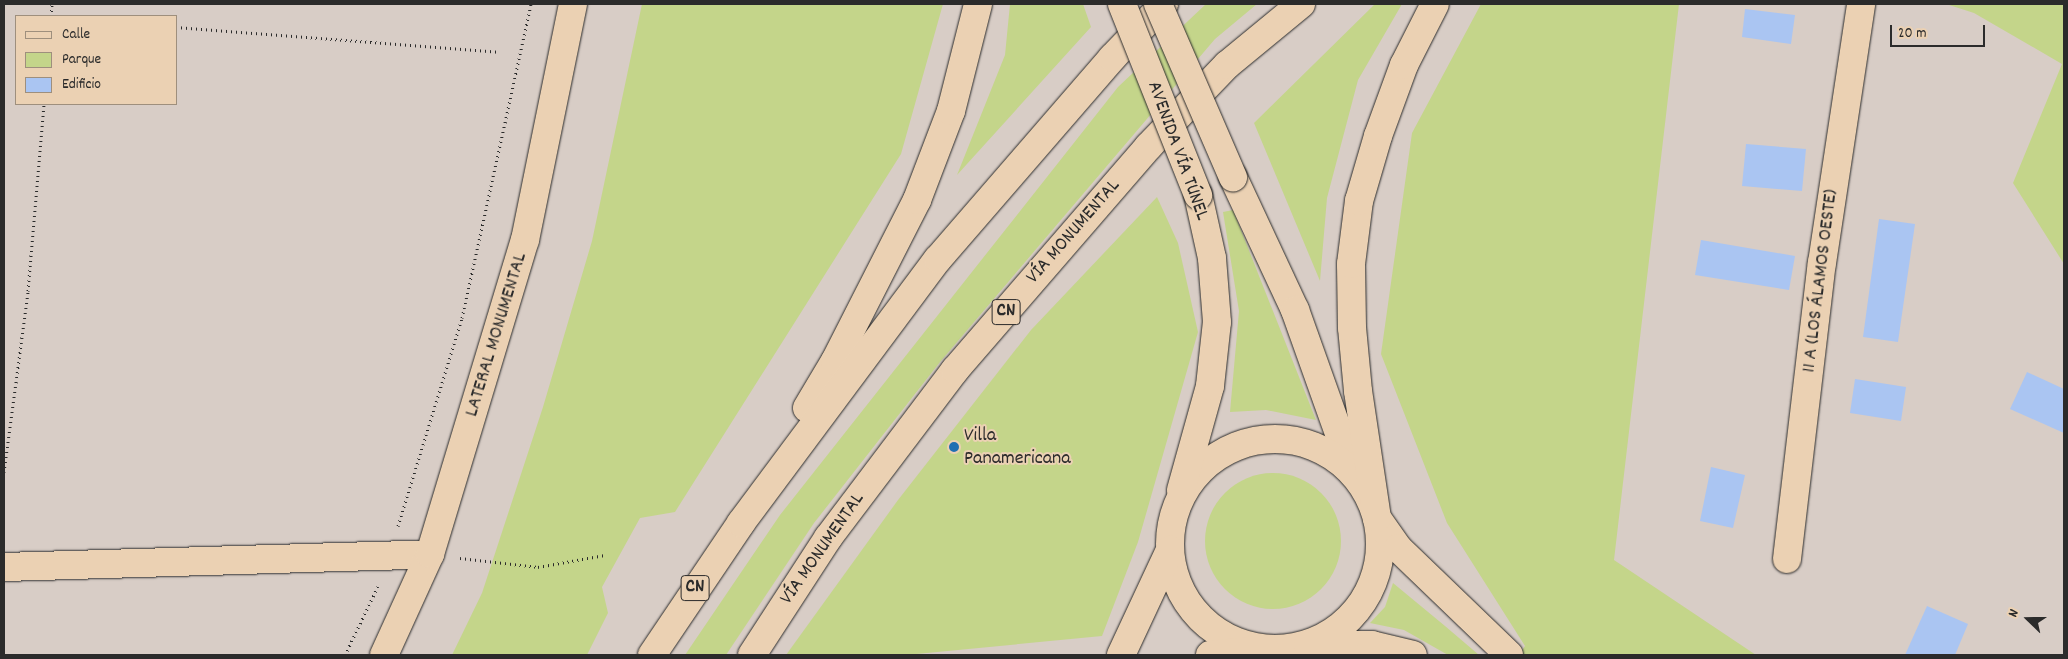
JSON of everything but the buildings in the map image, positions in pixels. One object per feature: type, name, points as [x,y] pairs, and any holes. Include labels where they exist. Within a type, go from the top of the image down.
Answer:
[{"type":"main road","name":"LATERAL MONUMENTAL","points":[[384,655],[430,554],[525,240],[573,4]]},
{"type":"main road","points":[[741,523],[835,361],[917,200],[950,111],[978,4]]},
{"type":"main road","name":"AVENIDA VÍA TÚNEL","points":[[1122,4],[1198,195],[1212,258],[1217,322],[1210,386],[1175,508]]},
{"type":"main road","name":"AVENIDA VÍA TÚNEL","points":[[1158,4],[1233,177],[1296,310],[1353,473]]},
{"type":"main road","name":"CN","points":[[652,655],[741,523],[938,259],[1112,58],[1164,4]]},
{"type":"main road","name":"VÍA MONUMENTAL","points":[[752,655],[828,538],[955,370],[1148,147],[1227,65],[1301,4]]},
{"type":"main road","points":[[1435,4],[1404,65],[1378,136],[1359,201],[1352,255],[1352,328],[1358,391],[1377,518],[1380,536],[1376,571],[1362,602],[1338,628],[1283,649],[1236,642],[1210,627],[1189,606],[1176,580],[1170,550],[1170,529],[1175,508],[1193,477],[1221,453],[1255,440],[1291,439],[1325,450],[1353,473],[1368,494],[1377,518],[1398,548],[1509,655]]},
{"type":"main road","name":"11 A (LOS ÁLAMOS OESTE)","points":[[1787,559],[1822,263],[1861,4]]},
{"type":"main road","points":[[1121,655],[1170,550]]},
{"type":"main road","points":[[4,567],[430,554]]},
{"type":"main road","points":[[1210,655],[1283,649],[1372,646],[1413,655]]},
{"type":"path","points":[[345,655],[385,570],[462,318],[531,4]]},
{"type":"path","points":[[178,27],[498,52]]},
{"type":"path","points":[[4,472],[28,291],[44,105]]},
{"type":"path","points":[[430,554],[538,568],[605,555]]},
{"type":"green space","points":[[642,4],[943,4],[901,154],[675,512],[640,518],[602,587],[608,613],[587,655],[452,655],[482,593],[543,407],[592,241]]},
{"type":"green space","points":[[1010,4],[1083,4],[1091,27],[957,175],[1005,55]]},
{"type":"green space","points":[[1206,4],[1257,4],[1215,39],[940,362],[814,523],[726,655],[685,655],[780,515],[1118,87]]},
{"type":"green space","points":[[1375,4],[1402,4],[1358,80],[1327,198],[1320,281],[1254,123]]},
{"type":"green space","points":[[1481,4],[1679,4],[1614,560],[1756,655],[1519,655],[1525,646],[1447,523],[1381,354],[1412,133]]},
{"type":"green space","points":[[1946,4],[2064,4],[2064,264],[2013,183],[2062,64],[1974,13]]},
{"type":"green space","points":[[1157,197],[1178,243],[1198,332],[1138,542],[1102,636],[906,655],[786,655],[898,500],[1031,330]]},
{"type":"green space","points":[[1233,210],[1316,420],[1266,410],[1230,412],[1239,311],[1223,212]]},
{"type":"green space","points":[[1273,473],[1299,478],[1311,484],[1321,493],[1330,503],[1336,515],[1341,541],[1336,567],[1330,579],[1321,589],[1311,598],[1299,604],[1273,609],[1247,604],[1235,598],[1225,589],[1216,579],[1210,567],[1205,541],[1210,515],[1216,503],[1225,493],[1235,484],[1247,478]]},
{"type":"green space","points":[[1393,583],[1479,655],[1448,655],[1404,630],[1370,623],[1385,607]]},
{"type":"place","name":"Villa Panamericana","points":[[954,447]]}]
